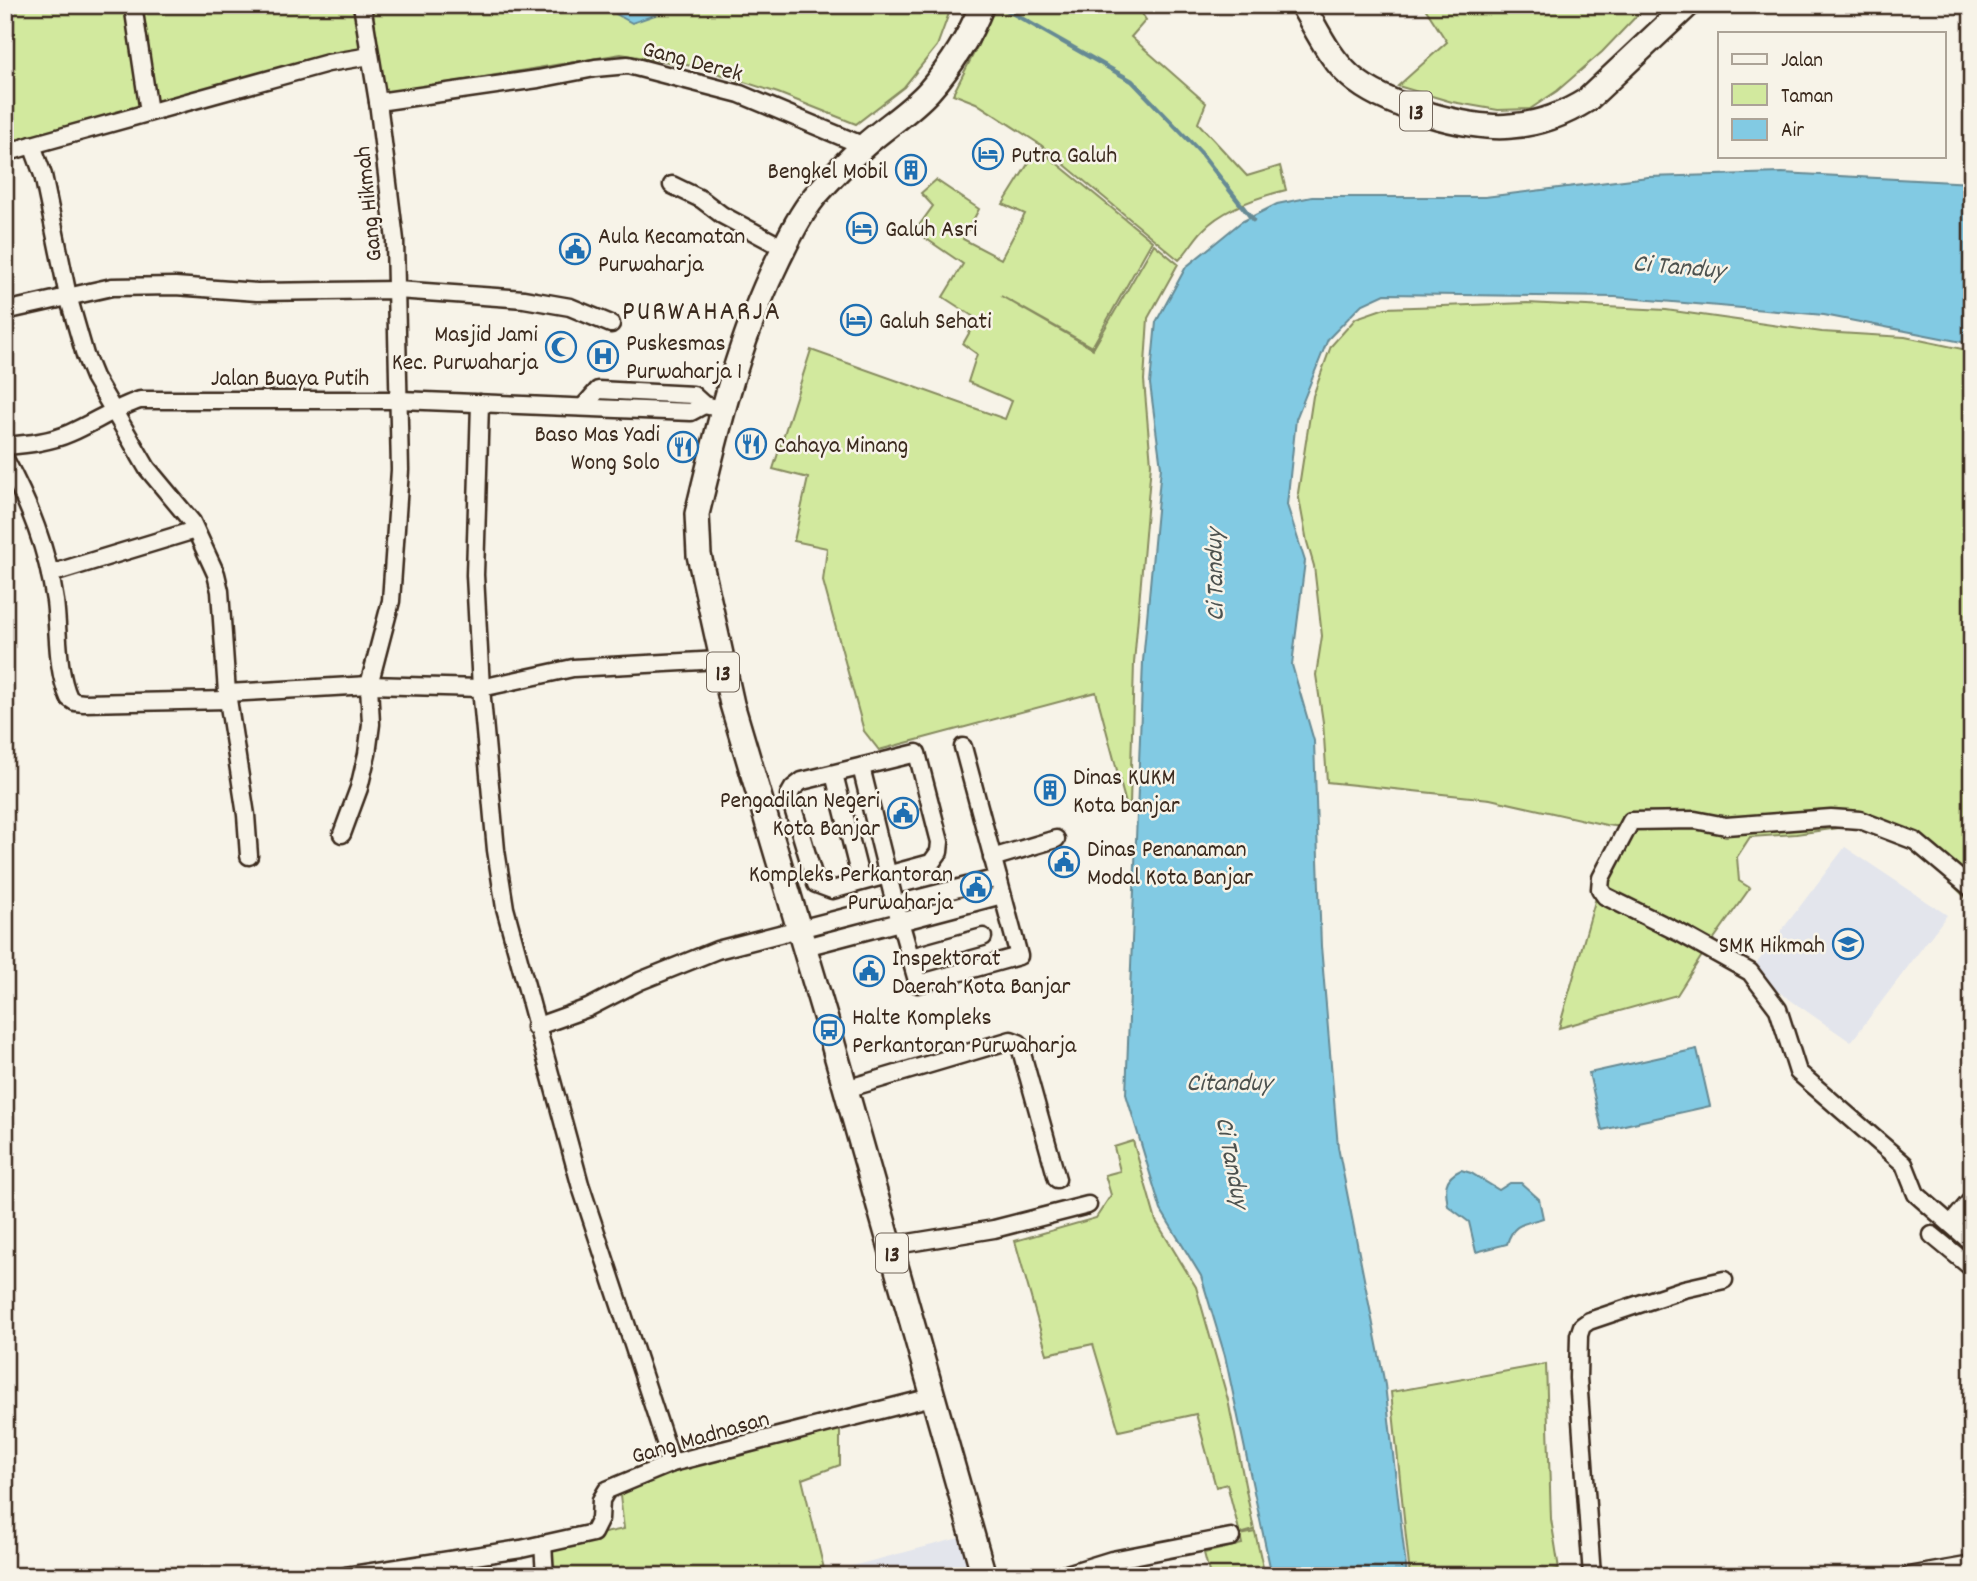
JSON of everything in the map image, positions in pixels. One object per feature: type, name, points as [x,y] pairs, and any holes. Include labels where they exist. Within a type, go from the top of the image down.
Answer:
[{"type":"highway","name":"13","points":[[982,5],[971,33],[953,62],[928,93],[864,146],[817,194],[795,224],[713,406],[697,514],[697,532],[720,660],[846,1089],[984,1576]]},
{"type":"highway","name":"13","points":[[1302,5],[1331,55],[1363,86],[1382,98],[1415,110],[1489,127],[1537,123],[1580,105],[1688,5]]},
{"type":"street","points":[[132,5],[149,112]]},
{"type":"street","name":"Gang Hikmah","points":[[342,834],[368,754],[371,724],[369,685],[391,601],[400,470],[395,240],[378,102],[362,5]]},
{"type":"street","points":[[5,153],[328,63],[370,56]]},
{"type":"street","name":"Gang Derek","points":[[378,102],[628,65],[740,94],[864,146]]},
{"type":"street","points":[[32,145],[43,175],[68,296],[94,377],[146,468],[183,509],[216,573],[220,591],[228,697],[246,815],[249,856]]},
{"type":"street","points":[[672,185],[784,248]]},
{"type":"street","points":[[5,311],[112,287],[163,286],[257,292],[397,290],[524,299],[570,307],[611,324]]},
{"type":"street","name":"Jalan Buaya Putih","points":[[5,446],[41,442],[68,434],[113,409],[141,400],[400,401],[691,412],[713,406]]},
{"type":"street","points":[[480,403],[475,575],[481,688],[496,850],[505,908],[535,1027],[580,1184],[672,1463]]},
{"type":"street","points":[[5,459],[37,525],[55,603],[61,672],[69,698],[75,702],[228,697],[369,685],[481,688],[573,668],[720,660]]},
{"type":"street","points":[[50,574],[195,530]]},
{"type":"street","points":[[861,767],[918,984],[1019,956],[963,747]]},
{"type":"street","points":[[916,753],[940,842],[939,852],[931,863],[832,890],[816,884],[789,796],[793,788],[802,781],[834,774],[916,753]]},
{"type":"street","points":[[834,774],[861,881]]},
{"type":"street","points":[[1972,889],[1915,841],[1860,820],[1831,818],[1726,826],[1695,820],[1631,821],[1601,878],[1600,889],[1605,896],[1750,972],[1777,1009],[1798,1072],[1904,1164],[1916,1194],[1972,1243]]},
{"type":"street","points":[[992,858],[1056,839]]},
{"type":"street","points":[[802,939],[895,904],[998,878]]},
{"type":"street","points":[[535,1027],[588,1008],[640,981],[717,950],[901,922],[1002,895]]},
{"type":"street","points":[[911,957],[983,937]]},
{"type":"street","points":[[846,1089],[1011,1040],[1016,1041],[1031,1079],[1057,1179]]},
{"type":"street","points":[[1951,1224],[1972,1199]]},
{"type":"street","points":[[890,1246],[994,1229],[1088,1205]]},
{"type":"street","points":[[1932,1235],[1972,1268]]},
{"type":"street","points":[[1592,1576],[1578,1378],[1579,1335],[1582,1326],[1589,1321],[1684,1289],[1724,1280]]},
{"type":"street","name":"Gang Madnasan","points":[[346,1576],[543,1544],[593,1533],[600,1519],[601,1500],[607,1490],[672,1463],[932,1397]]},
{"type":"street","points":[[1060,1576],[1092,1571],[1164,1548],[1231,1537]]},
{"type":"street","points":[[543,1544],[545,1576]]},
{"type":"street","points":[[1909,1576],[1972,1564]]},
{"type":"shaded area","name":"SMK Hikmah","points":[[1845,847],[1947,915],[1851,1042],[1750,972]]},
{"type":"shaded area","points":[[959,1538],[971,1576],[814,1576]]},
{"type":"green space","points":[[5,5],[952,5],[937,46],[904,87],[856,124],[778,93],[698,67],[621,54],[383,94],[377,50],[236,80],[5,147]]},
{"type":"green space","points":[[993,5],[1136,5],[1146,20],[1131,37],[1206,103],[1198,123],[1247,176],[1280,166],[1286,190],[1253,200],[1220,216],[1203,230],[1179,260],[1041,145],[976,103],[953,94],[978,45]]},
{"type":"green space","points":[[1423,5],[1647,5],[1602,52],[1557,91],[1530,109],[1498,110],[1452,102],[1398,86],[1447,42]]},
{"type":"green space","points":[[1038,148],[1152,241],[1092,347],[1001,296],[1093,349],[1154,244],[1178,264],[1148,318],[1144,380],[1151,464],[1134,663],[1130,804],[1126,804],[1096,692],[879,750],[864,731],[823,581],[827,548],[794,541],[808,478],[773,469],[811,350],[1005,419],[1012,401],[968,382],[977,354],[963,344],[977,319],[943,297],[963,264],[915,231],[933,206],[921,193],[936,180],[979,209],[963,239],[1001,259],[1025,214],[1003,204]]},
{"type":"green space","points":[[1527,303],[1666,310],[1822,332],[1905,337],[1972,351],[1972,889],[1967,899],[1905,838],[1846,827],[1750,837],[1737,857],[1739,881],[1750,888],[1677,995],[1559,1028],[1597,894],[1632,828],[1606,825],[1490,799],[1327,782],[1323,722],[1316,675],[1322,636],[1314,566],[1298,493],[1313,396],[1331,346],[1356,318],[1385,308]]},
{"type":"green space","points":[[1133,1141],[1156,1221],[1196,1287],[1228,1400],[1254,1530],[1240,1534],[1227,1484],[1216,1487],[1196,1414],[1119,1431],[1093,1344],[1047,1354],[1015,1241],[1096,1218],[1111,1195],[1105,1175],[1120,1171],[1114,1147]]},
{"type":"green space","points":[[1546,1364],[1551,1519],[1559,1569],[1512,1576],[1410,1576],[1391,1392]]},
{"type":"green space","points":[[840,1428],[840,1465],[802,1479],[825,1573],[818,1576],[552,1576],[551,1544],[624,1529],[618,1479]]},
{"type":"green space","points":[[1255,1532],[1265,1576],[1210,1576],[1204,1553],[1242,1544],[1240,1535]]},
{"type":"water","points":[[600,5],[684,5],[632,23]]},
{"type":"water","name":"Citanduy","points":[[1782,173],[1972,183],[1972,344],[1824,315],[1615,297],[1385,294],[1361,305],[1328,339],[1296,419],[1287,505],[1305,561],[1292,665],[1314,741],[1321,946],[1338,1147],[1385,1385],[1407,1576],[1272,1576],[1225,1356],[1201,1276],[1161,1210],[1126,1094],[1143,661],[1161,467],[1150,384],[1156,322],[1186,267],[1241,222],[1277,204],[1312,197],[1485,197],[1648,177]]},
{"type":"water","points":[[1697,1049],[1710,1106],[1602,1130],[1589,1073]]},
{"type":"water","points":[[1461,1170],[1499,1190],[1510,1183],[1521,1183],[1539,1199],[1543,1218],[1516,1228],[1507,1244],[1476,1252],[1469,1222],[1448,1206],[1448,1180]]},
{"type":"waterway","points":[[998,5],[1132,81],[1200,152],[1253,220]]},
{"type":"place","name":"Putra Galuh","points":[[988,154]]},
{"type":"place","name":"Bengkel Mobil","points":[[911,170]]},
{"type":"place","name":"Galuh Asri","points":[[862,228]]},
{"type":"place","name":"Aula Kecamatan Purwaharja","points":[[575,249]]},
{"type":"place","name":"Galuh Sehati","points":[[856,320]]},
{"type":"place","name":"Masjid Jami Kec. Purwaharja","points":[[561,347]]},
{"type":"place","name":"Puskesmas Purwaharja 1","points":[[603,356]]},
{"type":"place","name":"Cahaya Minang","points":[[751,444]]},
{"type":"place","name":"Baso Mas Yadi Wong Solo","points":[[683,447]]},
{"type":"place","name":"Dinas KUKM Kota banjar","points":[[1050,790]]},
{"type":"place","name":"Pengadilan Negeri Kota Banjar","points":[[903,813]]},
{"type":"place","name":"Dinas Penanaman Modal Kota Banjar","points":[[1064,862]]},
{"type":"place","name":"Kompleks Perkantoran Purwaharja","points":[[976,887]]},
{"type":"place","name":"SMK Hikmah","points":[[1848,944]]},
{"type":"place","name":"Inspektorat Daerah Kota Banjar","points":[[869,971]]},
{"type":"place","name":"Halte Kompleks Perkantoran Purwaharja","points":[[829,1030]]},
{"type":"district","name":"PURWAHARJA","points":[[702,309]]},
{"type":"water label","name":"Ci Tanduy","points":[[1679,265]]},
{"type":"water label","name":"Ci Tanduy","points":[[1213,575]]},
{"type":"water label","name":"Ci Tanduy","points":[[1234,1162]]}]
